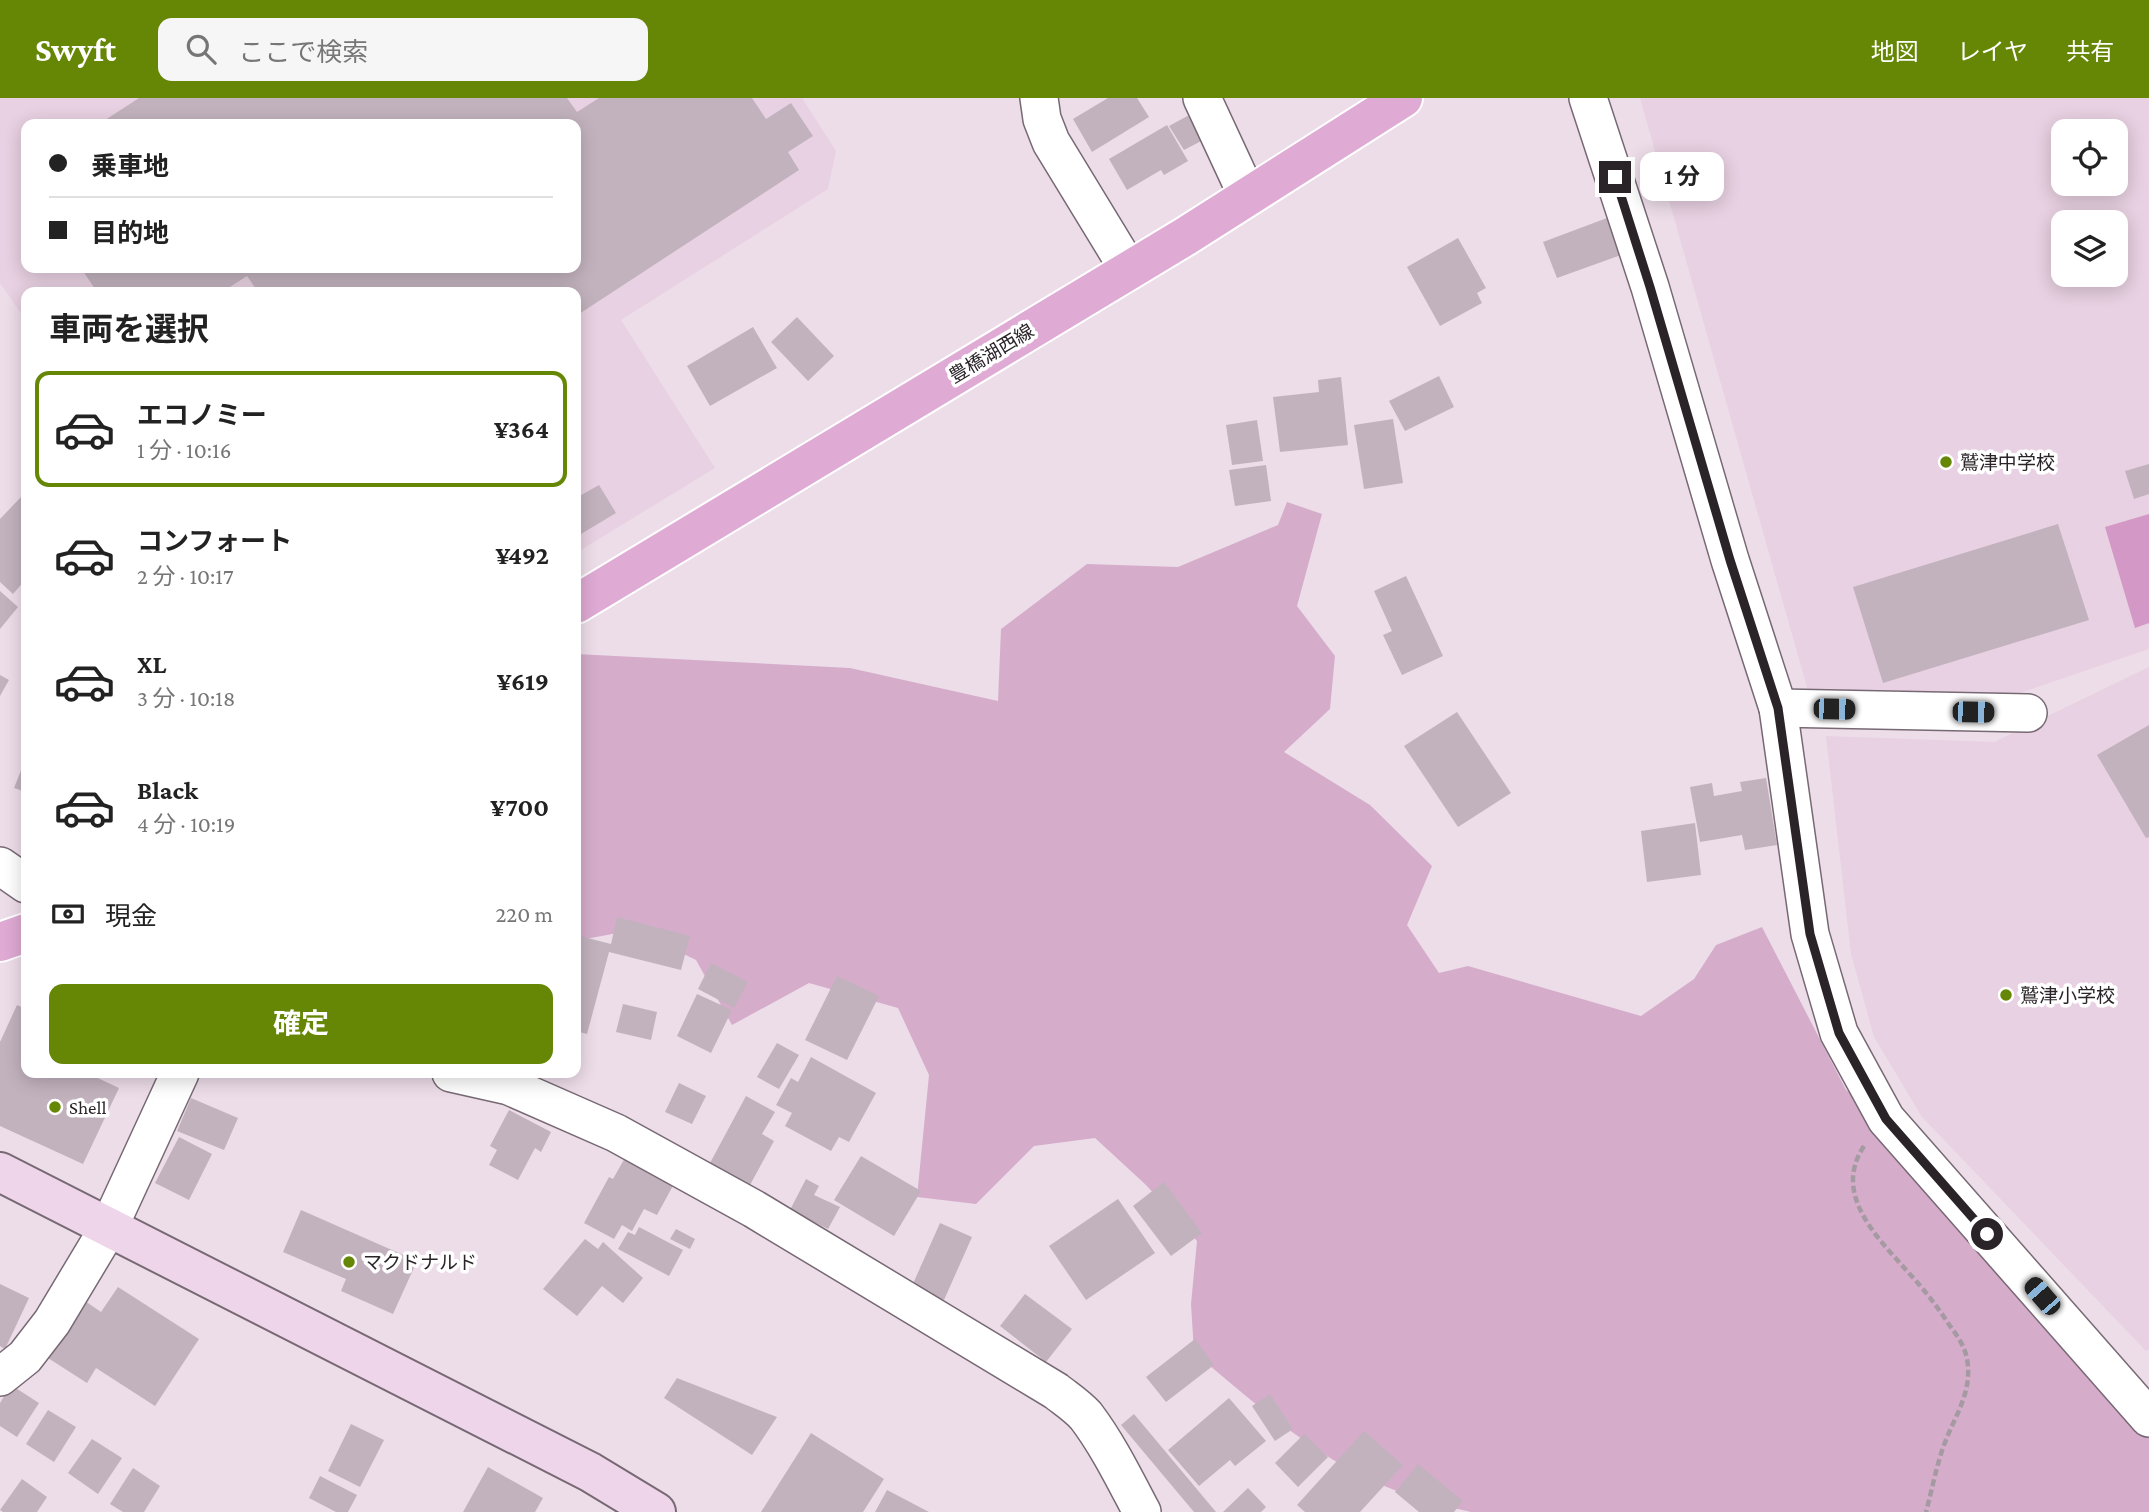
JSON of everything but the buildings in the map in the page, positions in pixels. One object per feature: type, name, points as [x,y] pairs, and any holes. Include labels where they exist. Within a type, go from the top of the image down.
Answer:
[{"type":"main road","name":"豊橋湖西線","points":[[581,601],[1129,270],[1403,98]]},
{"type":"main road","points":[[0,942],[21,935]]},
{"type":"street","points":[[1202,98],[1248,197]]},
{"type":"street","points":[[1588,98],[1650,287],[1730,560],[1778,708],[1810,934],[1839,1033],[1886,1119],[2149,1418]]},
{"type":"street","points":[[1033,101],[1051,142],[1129,270]]},
{"type":"street","points":[[1778,708],[2028,713]]},
{"type":"street","points":[[0,866],[21,881]]},
{"type":"street","points":[[0,1377],[25,1357],[52,1322],[109,1227],[178,1078]]},
{"type":"street","points":[[473,1078],[509,1086],[616,1133],[804,1239],[1056,1391],[1085,1415],[1142,1512]]},
{"type":"street","points":[[0,1172],[590,1472],[656,1512]]},
{"type":"path","points":[[1886,1119],[1861,1149],[1854,1167],[1854,1192],[1860,1210],[1872,1231],[1941,1312],[1957,1335],[1967,1357],[1968,1382],[1964,1402],[1944,1444],[1926,1512]]},
{"type":"shaded area","points":[[0,98],[802,98],[836,151],[828,189],[621,320],[715,468],[581,550],[581,287],[21,287],[21,314],[0,283]]},
{"type":"shaded area","name":"鷲津中学校","points":[[1640,98],[2149,98],[2149,649],[2008,697],[1808,691]]},
{"type":"shaded area","points":[[1287,502],[1322,514],[1297,606],[1335,656],[1330,709],[1284,752],[1370,805],[1432,866],[1407,925],[1439,973],[1468,966],[1641,1016],[1694,979],[1716,945],[1762,927],[1846,1090],[1896,1130],[2149,1418],[2149,1512],[1471,1512],[1396,1491],[1354,1472],[1312,1446],[1194,1352],[1191,1304],[1197,1241],[1146,1185],[1095,1138],[1034,1146],[976,1204],[917,1197],[929,1075],[898,1008],[809,983],[732,1025],[696,960],[634,930],[581,940],[581,654],[850,668],[998,701],[1001,629],[1087,564],[1178,567],[1278,525]]},
{"type":"shaded area","points":[[2149,514],[2149,623],[2135,628],[2105,527]]},
{"type":"shaded area","name":"鷲津小学校","points":[[2149,667],[2149,1349],[2146,1351],[1922,1117],[1874,1037],[1851,954],[1826,736],[1994,742]]},
{"type":"place","name":"鷲津中学校","points":[[1946,462]]},
{"type":"place","name":"鷲津小学校","points":[[2006,995]]},
{"type":"place","name":"Shell","points":[[55,1107]]},
{"type":"place","name":"マクドナルド","points":[[349,1262]]},
{"type":"route","points":[[1615,177],[1730,560],[1778,708],[1810,934],[1839,1033],[1886,1119],[1987,1234]]}]
